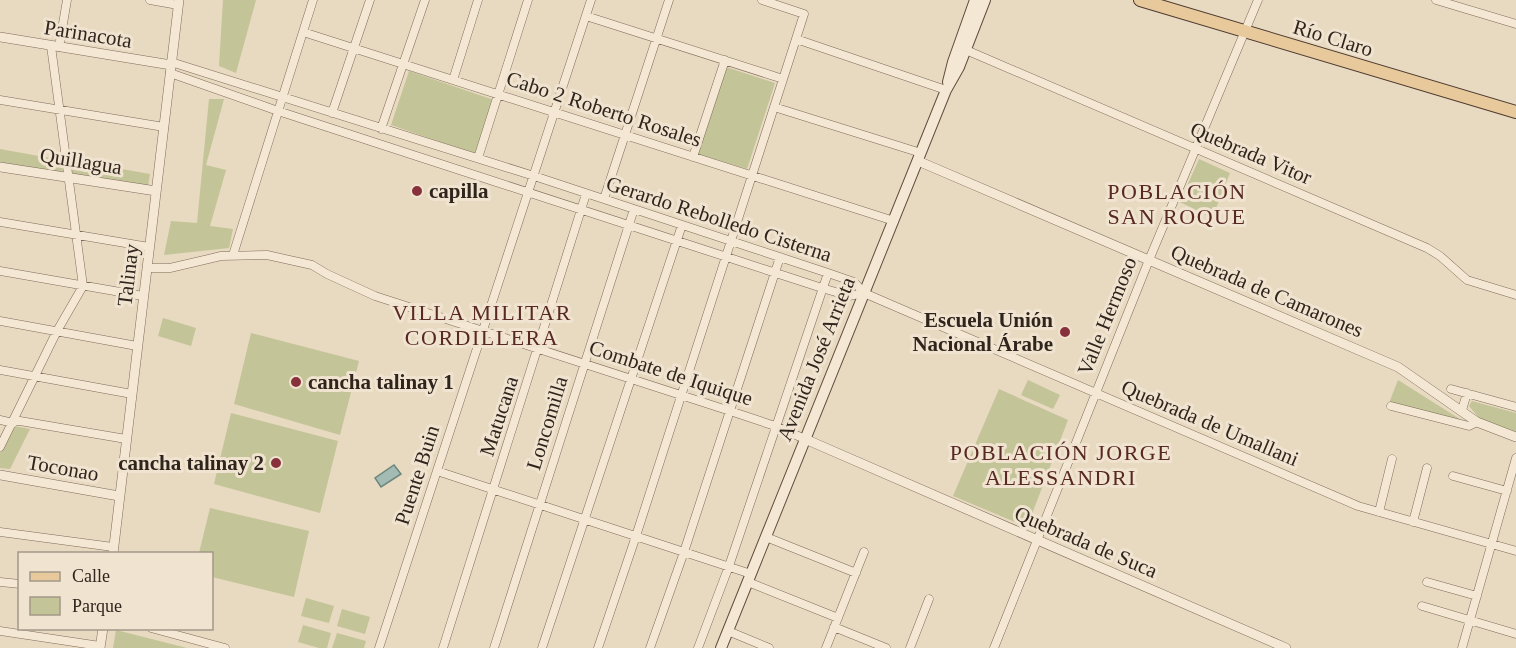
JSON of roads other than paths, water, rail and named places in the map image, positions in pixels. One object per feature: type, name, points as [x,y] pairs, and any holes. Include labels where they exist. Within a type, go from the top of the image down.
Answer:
[{"type":"main road","name":"Avenida José Arrieta","points":[[721,648],[920,157],[947,88],[953,62],[975,0]]},
{"type":"main road","name":"Avenida José Arrieta","points":[[947,88],[957,72],[985,0]]},
{"type":"main road","name":"Río Claro","points":[[1140,0],[1168,4],[1246,32],[1516,112]]},
{"type":"street","points":[[0,447],[57,331],[83,286],[60,109],[55,47],[66,0]]},
{"type":"street","points":[[150,0],[179,2]]},
{"type":"street","points":[[233,255],[313,0]]},
{"type":"street","points":[[332,113],[370,0]]},
{"type":"street","points":[[381,129],[425,0]]},
{"type":"street","points":[[453,80],[478,0]]},
{"type":"street","points":[[478,158],[528,0]]},
{"type":"street","name":"Puente Buin","points":[[379,648],[591,0]]},
{"type":"street","points":[[604,199],[669,0]]},
{"type":"street","points":[[598,648],[727,257],[804,14],[762,0]]},
{"type":"street","name":"Valle Hermoso","points":[[994,648],[1149,260],[1258,0]]},
{"type":"street","points":[[1436,0],[1516,24]]},
{"type":"street","name":"Talinay","points":[[113,550],[179,2]]},
{"type":"street","points":[[586,16],[783,79]]},
{"type":"street","name":"Cabo 2 Roberto Rosales","points":[[303,32],[894,221]]},
{"type":"street","name":"Parinacota","points":[[0,37],[171,67]]},
{"type":"street","points":[[796,39],[947,88]]},
{"type":"street","name":"Quebrada Vitor","points":[[966,51],[1427,248],[1440,256],[1461,277],[1473,283],[1516,295]]},
{"type":"street","points":[[693,157],[725,60]]},
{"type":"street","name":"Gerardo Rebolledo Cisterna","points":[[171,67],[283,98],[534,176],[854,282],[864,293]]},
{"type":"street","name":"Gerardo Rebolledo Cisterna","points":[[171,67],[278,111],[822,288],[849,296],[864,293]]},
{"type":"street","points":[[0,99],[164,127]]},
{"type":"street","points":[[774,106],[920,157]]},
{"type":"street","name":"Quebrada de Camarones","points":[[920,157],[1149,260],[1398,367],[1477,422],[1516,437]]},
{"type":"street","name":"Quillagua","points":[[0,167],[156,191]]},
{"type":"street","name":"Matucana","points":[[443,648],[586,194]]},
{"type":"street","name":"Loncomilla","points":[[494,648],[634,209]]},
{"type":"street","points":[[0,222],[149,247]]},
{"type":"street","points":[[542,648],[682,225]]},
{"type":"street","name":"Combate de Iquique","points":[[147,268],[171,268],[209,258],[233,255],[267,255],[312,265],[334,278],[375,296],[631,378],[775,426],[805,439]]},
{"type":"street","points":[[650,648],[684,552],[780,257]]},
{"type":"street","points":[[0,271],[144,296]]},
{"type":"street","points":[[698,648],[729,566],[828,273]]},
{"type":"street","name":"Quebrada de Umallani","points":[[864,293],[1358,506],[1516,551]]},
{"type":"street","points":[[0,321],[137,346]]},
{"type":"street","points":[[0,370],[132,394]]},
{"type":"street","points":[[1451,389],[1516,407]]},
{"type":"street","points":[[1462,411],[1467,393]]},
{"type":"street","name":"Quebrada de Camarones","points":[[1391,406],[1469,426],[1477,422]]},
{"type":"street","points":[[0,420],[126,439]]},
{"type":"street","name":"Quebrada de Suca","points":[[805,439],[1286,648]]},
{"type":"street","points":[[1462,648],[1516,458]]},
{"type":"street","points":[[1379,512],[1392,459]]},
{"type":"street","points":[[1413,522],[1427,468]]},
{"type":"street","points":[[436,471],[729,566],[749,578],[838,618]]},
{"type":"street","name":"Toconao","points":[[0,475],[120,496]]},
{"type":"street","points":[[1453,476],[1507,491]]},
{"type":"street","points":[[0,532],[113,550]]},
{"type":"street","points":[[766,537],[856,573]]},
{"type":"street","points":[[826,648],[864,552]]},
{"type":"street","points":[[0,582],[18,584]]},
{"type":"street","points":[[1427,582],[1477,596]]},
{"type":"street","points":[[910,648],[929,599]]},
{"type":"street","points":[[1422,606],[1516,634]]},
{"type":"street","points":[[834,627],[886,648]]},
{"type":"street","points":[[0,631],[100,647],[103,630]]},
{"type":"street","points":[[158,630],[225,648]]},
{"type":"street","points":[[728,632],[769,648]]},
{"type":"place","name":"capilla","points":[[417,191]]},
{"type":"place","name":"Escuela Unión Nacional Árabe","points":[[1065,332]]},
{"type":"place","name":"cancha talinay 1","points":[[296,382]]},
{"type":"place","name":"cancha talinay 2","points":[[276,463]]},
{"type":"district","name":"POBLACIÓN SAN ROQUE","points":[[1177,204]]},
{"type":"district","name":"VILLA MILITAR CORDILLERA","points":[[482,324]]},
{"type":"district","name":"POBLACIÓN JORGE ALESSANDRI","points":[[1061,464]]}]
